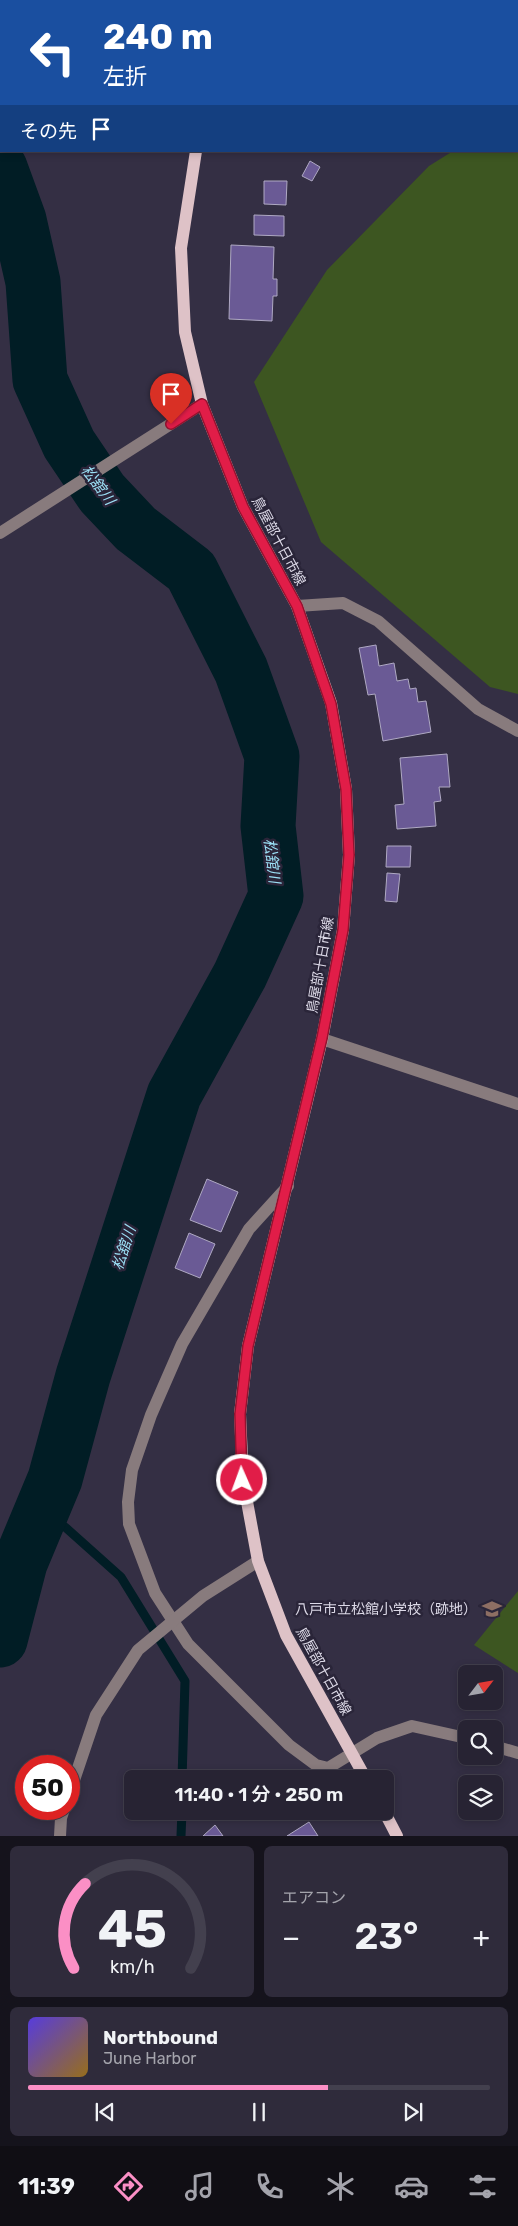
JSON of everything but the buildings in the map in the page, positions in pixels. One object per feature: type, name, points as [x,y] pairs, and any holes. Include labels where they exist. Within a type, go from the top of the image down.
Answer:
[{"type":"main road","name":"鳥屋部十日市線","points":[[196,152],[181,248],[186,332],[202,404],[243,507],[297,606],[331,704],[346,789],[349,855],[343,930],[322,1038],[288,1186],[257,1302],[248,1346],[240,1414],[242,1480],[258,1561],[286,1635],[361,1770]]},
{"type":"main road","points":[[389,1820],[397,1836]]},
{"type":"street","points":[[0,533],[202,404]]},
{"type":"street","points":[[297,606],[343,603],[378,621],[478,709],[518,731]]},
{"type":"street","points":[[322,1038],[518,1104]]},
{"type":"street","points":[[288,1186],[250,1229],[182,1344],[151,1415],[132,1470],[128,1502],[129,1524],[155,1593],[172,1622],[212,1670],[289,1745],[316,1765],[328,1768],[377,1738],[412,1726],[458,1736]]},
{"type":"street","points":[[80,1762],[96,1714],[138,1650],[203,1596],[258,1561]]},
{"type":"street","points":[[503,1749],[518,1753]]},
{"type":"street","points":[[60,1836],[61,1820]]},
{"type":"green space","points":[[451,152],[518,152],[518,694],[490,687],[321,542],[254,382],[327,270],[429,166]]},
{"type":"green space","points":[[518,1591],[518,1673],[474,1645]]},
{"type":"waterway","name":"松舘川","points":[[0,168],[19,220],[33,282],[40,380],[69,444],[102,493],[136,529],[191,571],[241,670],[272,756],[268,826],[276,896],[240,975],[174,1095],[83,1376],[55,1479],[20,1563],[0,1640]]},
{"type":"waterway","points":[[36,1521],[65,1527],[121,1577],[185,1681],[182,1770]]},
{"type":"waterway","points":[[181,1836],[182,1820]]},
{"type":"place","name":"八戸市立松館小学校（跡地）","points":[[492,1609]]},
{"type":"route","points":[[171,424],[202,404],[243,507],[297,606],[331,704],[346,789],[349,855],[343,930],[322,1038],[288,1186],[257,1302],[248,1346],[240,1414],[242,1480]]}]
